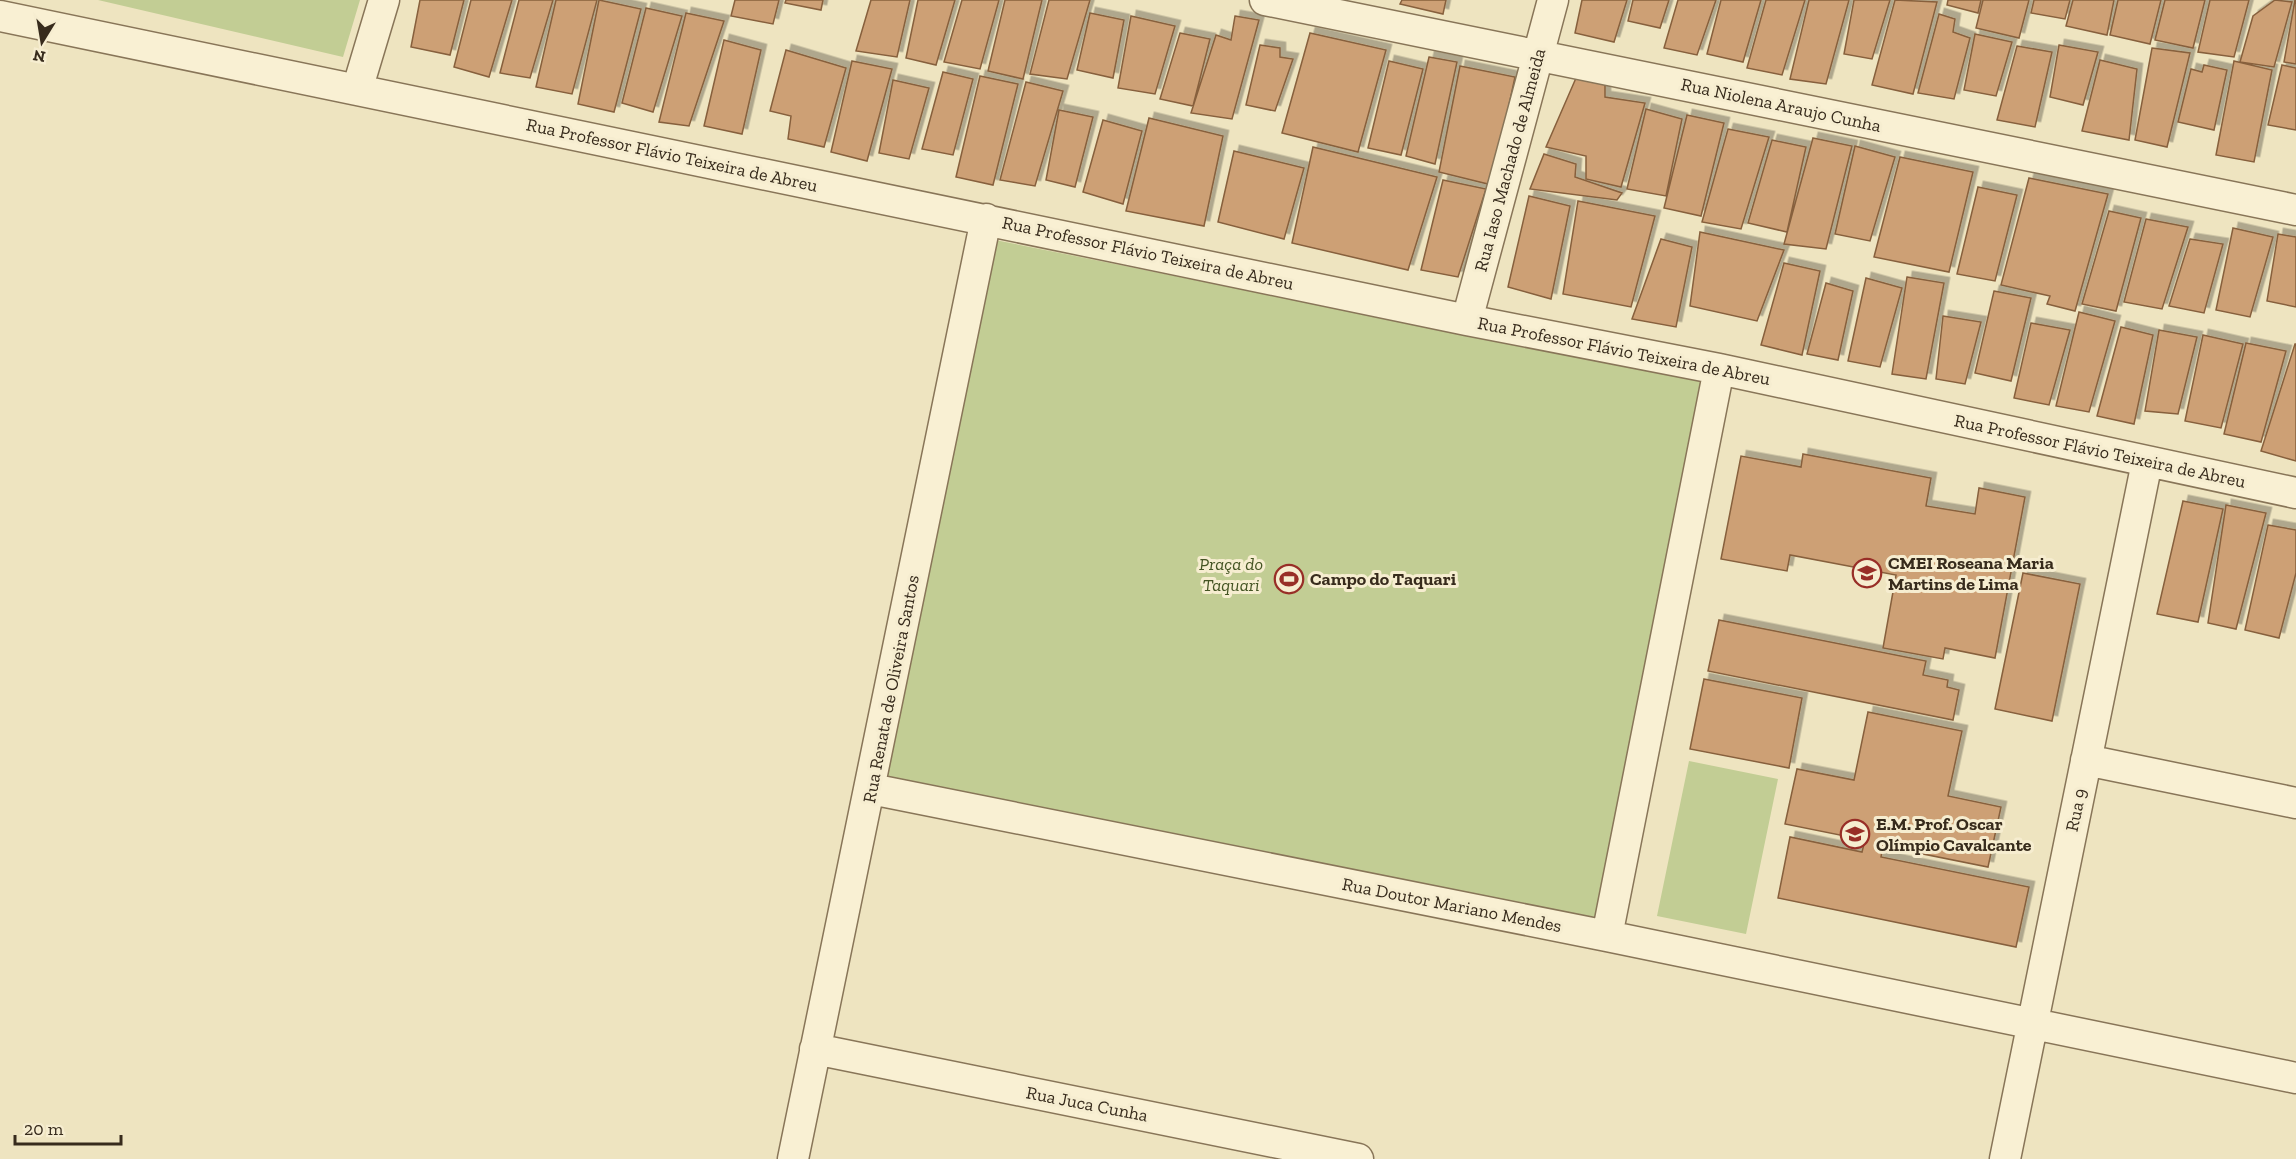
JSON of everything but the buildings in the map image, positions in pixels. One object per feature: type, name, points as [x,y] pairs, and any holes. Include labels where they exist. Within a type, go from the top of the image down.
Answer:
[{"type":"street","points":[[357,90],[384,0]]},
{"type":"street","name":"Rua Niolena Araujo Cunha","points":[[1265,0],[2296,210]]},
{"type":"street","name":"Rua Iaso Machado de Almeida","points":[[1467,320],[1553,0]]},
{"type":"street","name":"Rua Professor Flávio Teixeira de Abreu","points":[[0,16],[1467,320],[1719,369],[2296,493]]},
{"type":"street","name":"Rua Renata de Oliveira Santos","points":[[793,1159],[871,789],[986,219]]},
{"type":"street","points":[[1607,936],[1719,369]]},
{"type":"street","name":"Rua 9","points":[[2005,1159],[2147,462]]},
{"type":"street","points":[[2086,760],[2296,803]]},
{"type":"street","name":"Rua Doutor Mariano Mendes","points":[[871,789],[2033,1022],[2296,1078]]},
{"type":"street","name":"Rua Juca Cunha","points":[[815,1049],[1358,1159]]},
{"type":"green space","points":[[98,0],[360,0],[343,57]]},
{"type":"green space","name":"Praça do Taquari","points":[[995,240],[1705,382],[1607,936],[871,789]]},
{"type":"green space","points":[[1689,761],[1778,779],[1746,934],[1657,916]]},
{"type":"place","name":"CMEI Roseana Maria Martins de Lima","points":[[1867,573]]},
{"type":"place","name":"Campo do Taquari","points":[[1289,579]]},
{"type":"place","name":"E.M. Prof. Oscar Olímpio Cavalcante","points":[[1855,834]]}]
